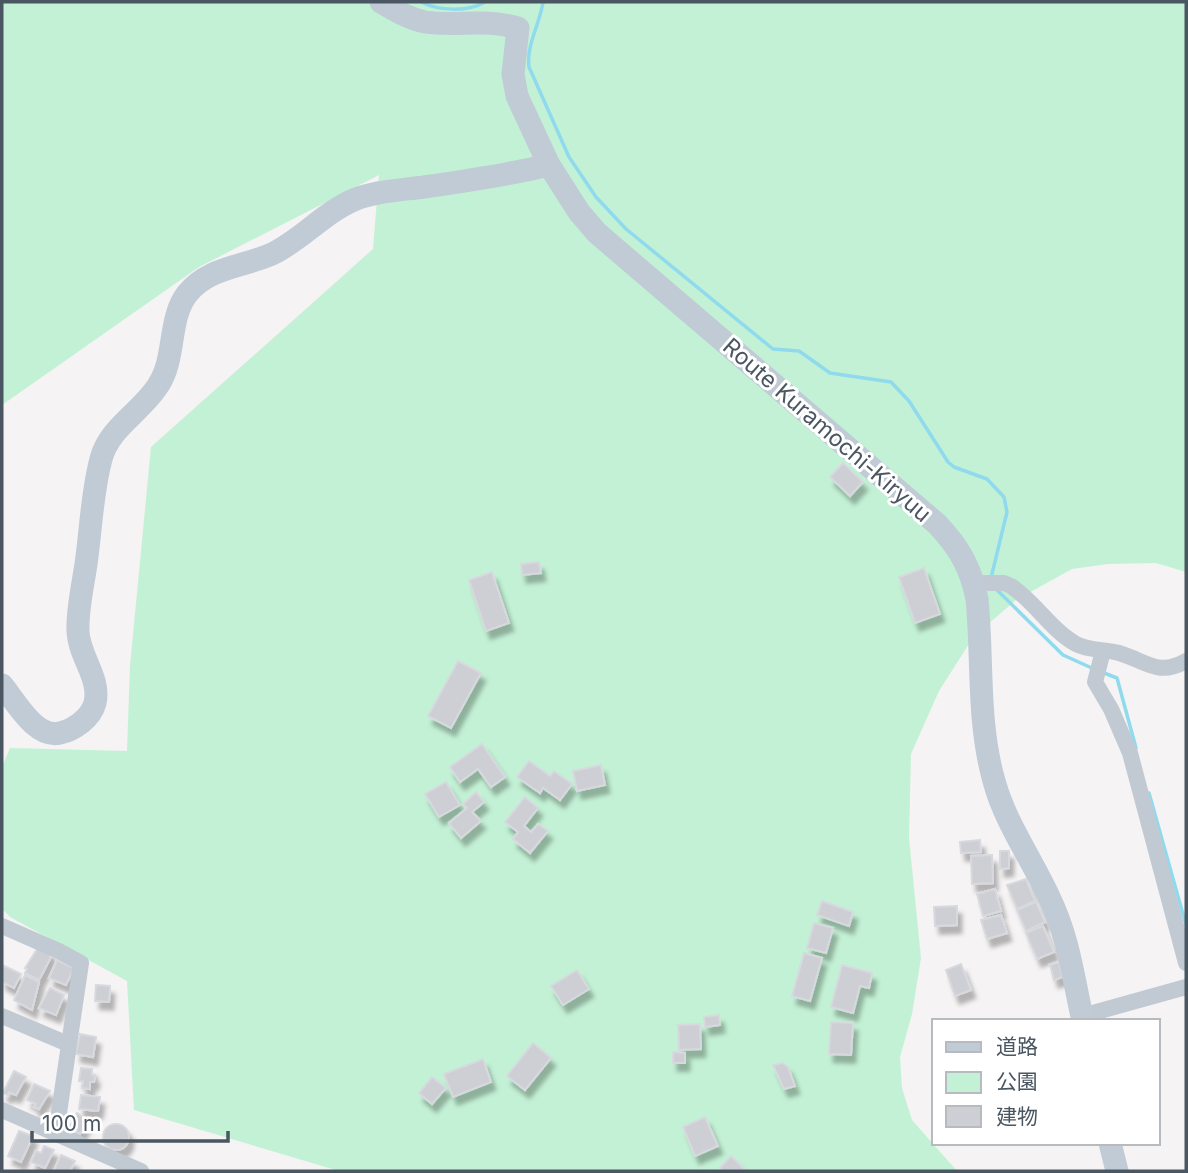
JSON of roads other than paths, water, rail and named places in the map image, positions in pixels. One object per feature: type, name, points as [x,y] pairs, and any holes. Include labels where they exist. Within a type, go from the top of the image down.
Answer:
[{"type":"main road","name":"Route Kuramochi-Kiryuu","points":[[381,2],[403,15],[423,22],[487,22],[518,29],[513,58],[514,85],[535,138],[579,212],[597,233],[937,524],[961,553],[978,583],[985,749],[1007,818],[1058,918],[1072,961],[1082,1018]]},
{"type":"main road","points":[[2,685],[33,722],[46,732],[63,732],[82,721],[93,708],[95,686],[78,630],[100,460],[114,433],[160,382],[167,366],[181,303],[193,287],[211,275],[283,248],[333,211],[366,196],[523,172],[549,165]]},
{"type":"main road","points":[[1110,1145],[1117,1171]]},
{"type":"street","points":[[978,583],[1004,583],[1018,591],[1077,645],[1102,655],[1119,653],[1160,668],[1175,667],[1186,661]]},
{"type":"street","points":[[1102,655],[1095,676],[1096,687],[1111,709],[1130,753],[1184,940],[1186,964]]},
{"type":"street","points":[[2,926],[81,963],[56,1133]]},
{"type":"street","points":[[1082,1018],[1186,987]]},
{"type":"street","points":[[2,1016],[68,1044]]},
{"type":"street","points":[[2,1110],[141,1171]]},
{"type":"waterway","points":[[421,2],[453,9],[485,2]]},
{"type":"waterway","points":[[543,2],[531,43],[529,67],[569,157],[596,197],[626,229],[773,349],[799,351],[830,373],[891,382],[909,401],[948,462],[954,467],[987,479],[1004,497],[1007,512],[991,578]]},
{"type":"waterway","points":[[995,588],[1063,655],[1094,669]]},
{"type":"waterway","points":[[1104,673],[1117,678],[1136,748]]},
{"type":"waterway","points":[[1149,793],[1186,925]]}]
